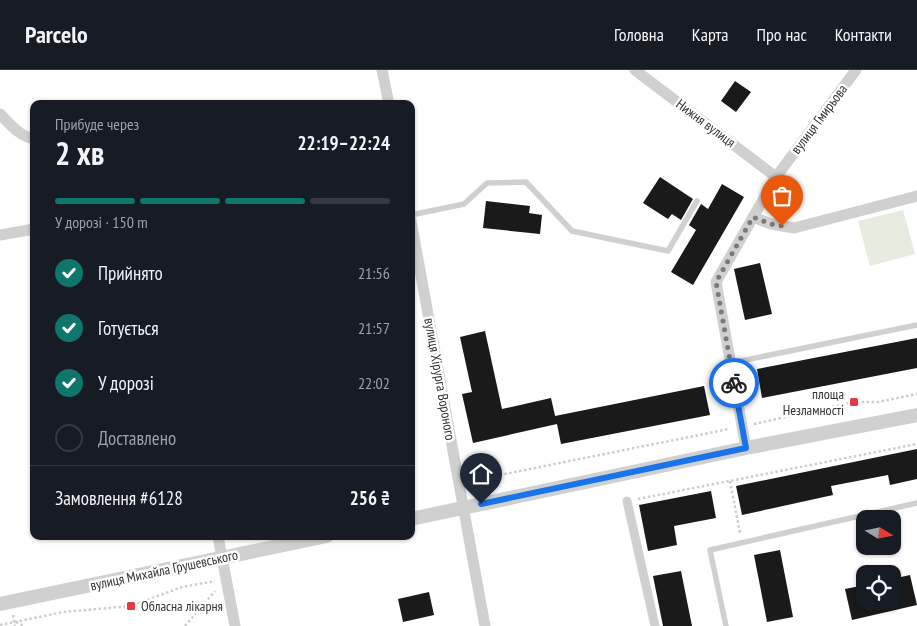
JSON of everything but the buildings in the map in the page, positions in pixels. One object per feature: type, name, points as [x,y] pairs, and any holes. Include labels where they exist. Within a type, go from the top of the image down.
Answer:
[{"type":"street","points":[[382,70],[388,100]]},
{"type":"street","name":"Нижня вулиця","points":[[635,70],[776,177]]},
{"type":"street","name":"вулиця Гмирьова","points":[[746,448],[716,282],[776,177],[856,70]]},
{"type":"street","points":[[0,114],[20,134],[30,138]]},
{"type":"street","points":[[753,217],[771,224],[794,228],[917,196]]},
{"type":"street","points":[[0,235],[30,230]]},
{"type":"street","name":"вулиця Хірурга Вороного","points":[[415,257],[485,626]]},
{"type":"street","points":[[415,517],[746,448],[917,415]]},
{"type":"street","points":[[627,501],[655,626]]},
{"type":"street","points":[[219,540],[236,626]]},
{"type":"street","name":"вулиця Михайла Грушевського","points":[[0,604],[308,540]]},
{"type":"lane","points":[[415,214],[464,204],[487,184],[526,182],[572,231],[668,251],[697,201]]},
{"type":"lane","points":[[731,363],[917,325]]},
{"type":"lane","points":[[726,626],[710,550],[917,503]]},
{"type":"path","points":[[458,483],[743,427],[854,402],[878,402],[917,394]]},
{"type":"path","points":[[627,501],[917,444]]},
{"type":"path","points":[[730,481],[742,543]]},
{"type":"path","points":[[0,625],[62,612],[131,606],[182,587],[226,578]]},
{"type":"path","points":[[185,626],[226,578]]},
{"type":"path","points":[[15,622],[24,626]]},
{"type":"shaded area","points":[[903,210],[915,254],[870,266],[858,221]]},
{"type":"way so far","points":[[734,383],[716,282],[753,217],[782,226]]},
{"type":"place","name":"площа Незламності","points":[[854,402]]},
{"type":"place","name":"Обласна лікарня","points":[[131,606]]},
{"type":"route","points":[[481,504],[746,448],[734,383]]}]
